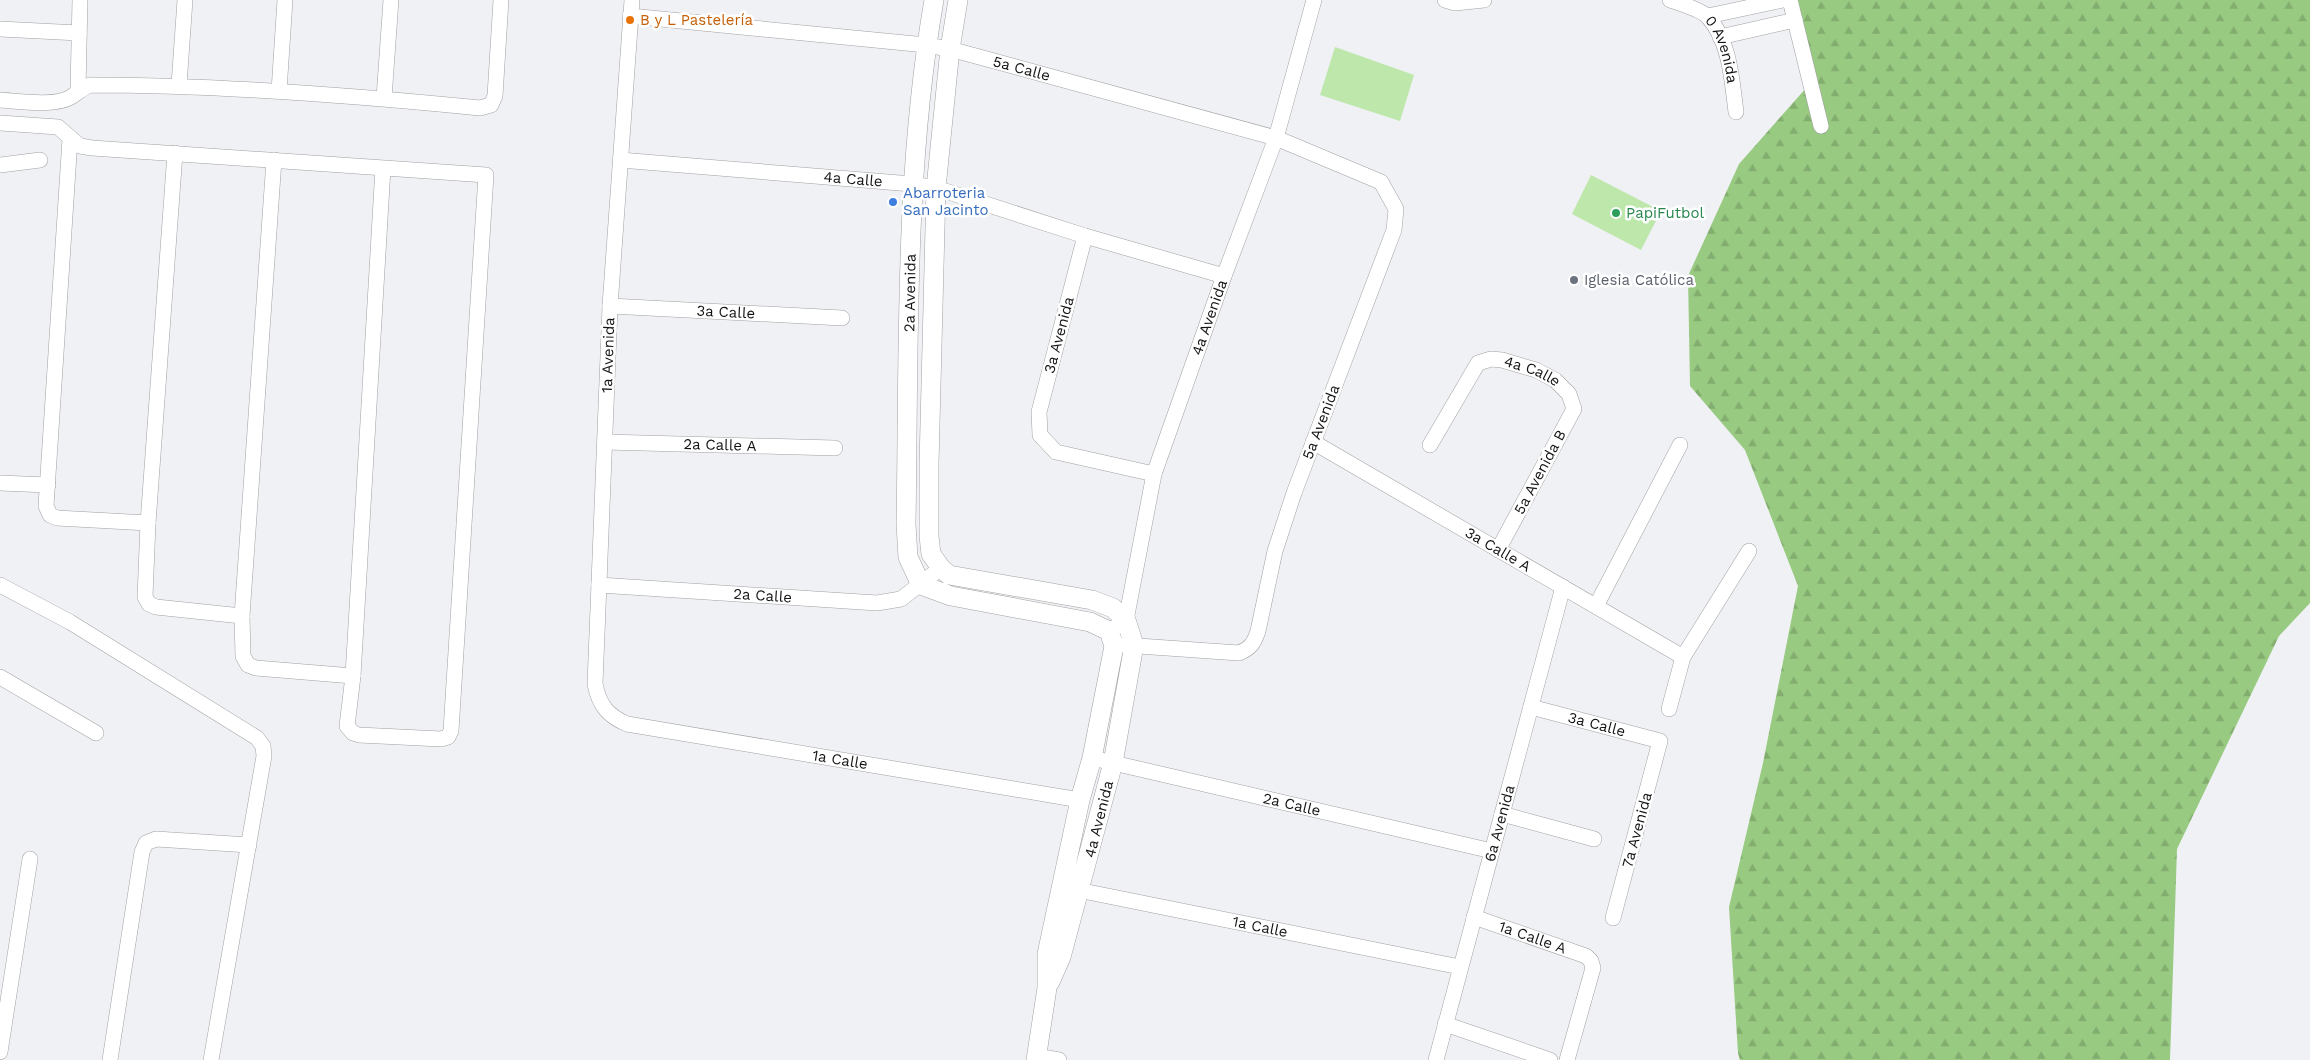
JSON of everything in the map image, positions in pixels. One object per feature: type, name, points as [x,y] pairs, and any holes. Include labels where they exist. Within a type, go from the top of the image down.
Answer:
[{"type":"street","points":[[78,90],[80,0]]},
{"type":"street","points":[[179,85],[186,0]]},
{"type":"street","points":[[279,91],[285,0]]},
{"type":"street","points":[[384,98],[391,0]]},
{"type":"street","points":[[0,100],[54,102],[70,98],[78,90],[90,85],[179,85],[384,98],[480,108],[490,105],[495,96],[501,0]]},
{"type":"street","name":"1a Avenida","points":[[604,709],[598,698],[595,684],[610,306],[632,0]]},
{"type":"street","name":"2a Avenida","points":[[921,585],[908,557],[906,524],[912,184],[926,45],[934,0]]},
{"type":"street","name":"2a Avenida","points":[[941,568],[931,554],[929,536],[936,188],[950,50],[958,0]]},
{"type":"street","name":"4a Avenida","points":[[1126,620],[1154,474],[1224,276],[1276,138],[1314,0]]},
{"type":"street","points":[[1445,0],[1455,3],[1484,0]]},
{"type":"street","points":[[1708,16],[1783,0]]},
{"type":"street","points":[[1790,0],[1821,126]]},
{"type":"street","name":"0 Avenida","points":[[1676,2],[1708,16],[1720,37],[1730,66],[1736,112]]},
{"type":"street","name":"5a Calle","points":[[630,16],[926,45],[950,50],[1276,138],[1381,182],[1390,197]]},
{"type":"street","points":[[1720,37],[1795,20]]},
{"type":"street","points":[[0,29],[79,33]]},
{"type":"street","points":[[0,123],[58,127],[80,146],[92,148],[486,175],[451,731],[448,737],[359,735],[353,733],[348,726],[353,676],[383,168]]},
{"type":"street","points":[[70,139],[46,506],[50,514],[57,518],[148,523]]},
{"type":"street","points":[[176,153],[148,523],[145,597],[149,604],[156,607],[242,616]]},
{"type":"street","points":[[0,165],[40,160]]},
{"type":"street","points":[[274,160],[242,616],[243,656],[248,665],[256,668],[353,676]]},
{"type":"street","name":"4a Calle","points":[[620,160],[912,184],[936,188],[1085,236],[1224,276]]},
{"type":"street","name":"5a Avenida","points":[[1134,645],[1238,653],[1254,644],[1275,551],[1294,493],[1394,230],[1396,209],[1390,197]]},
{"type":"street","name":"3a Avenida","points":[[1085,236],[1039,412],[1040,435],[1056,452],[1154,474]]},
{"type":"street","name":"3a Calle","points":[[610,306],[842,318]]},
{"type":"street","name":"4a Calle","points":[[1430,445],[1478,363],[1491,359],[1514,362],[1536,370],[1555,380],[1569,394]]},
{"type":"street","name":"5a Avenida B","points":[[1498,550],[1574,409],[1569,394]]},
{"type":"street","name":"2a Calle A","points":[[605,442],[835,448]]},
{"type":"street","name":"3a Calle A","points":[[1313,442],[1684,657]]},
{"type":"street","points":[[1596,606],[1680,445]]},
{"type":"street","points":[[0,483],[48,485]]},
{"type":"street","points":[[1669,709],[1684,657],[1748,551]]},
{"type":"street","points":[[921,585],[951,596],[1090,622],[1112,643],[1134,645],[1126,620],[1113,608],[1092,600],[949,575],[941,568]]},
{"type":"street","name":"2a Calle","points":[[599,585],[877,604],[901,598],[921,585],[941,568]]},
{"type":"street","points":[[0,585],[70,622],[257,738],[263,746],[264,756],[249,845],[210,1060]]},
{"type":"street","name":"6a Avenida","points":[[1436,1060],[1563,587]]},
{"type":"street","points":[[1112,643],[1126,620]]},
{"type":"street","name":"4a Avenida","points":[[1036,1058],[1047,988],[1047,954],[1080,800],[1092,758],[1112,643]]},
{"type":"street","name":"4a Avenida","points":[[1047,988],[1061,957],[1113,762],[1134,645]]},
{"type":"street","points":[[0,677],[96,733]]},
{"type":"street","name":"3a Calle","points":[[1531,707],[1659,739],[1661,742]]},
{"type":"street","name":"1a Calle","points":[[604,709],[614,718],[627,724],[1080,800]]},
{"type":"street","name":"7a Avenida","points":[[1613,918],[1661,742]]},
{"type":"street","name":"2a Calle","points":[[1092,758],[1492,851]]},
{"type":"street","points":[[1502,814],[1594,839]]},
{"type":"street","points":[[110,1060],[142,852],[146,843],[156,839],[249,845]]},
{"type":"street","points":[[0,1052],[30,859]]},
{"type":"street","name":"1a Calle","points":[[1061,887],[1460,967]]},
{"type":"street","name":"1a Calle A","points":[[1474,917],[1586,956],[1591,961],[1593,968],[1567,1060]]},
{"type":"street","points":[[1445,1024],[1550,1060]]},
{"type":"street","points":[[1036,1058],[1059,1060]]},
{"type":"green space","points":[[1793,0],[2310,0],[2310,603],[2279,636],[2177,849],[2170,1060],[1740,1060],[1729,907],[1763,763],[1798,586],[1745,450],[1690,386],[1688,276],[1739,164],[1807,87]]},
{"type":"green space","points":[[1335,47],[1414,75],[1400,121],[1320,95]]},
{"type":"green space","name":"PapiFutbol","points":[[1591,175],[1661,211],[1641,250],[1572,214]]},
{"type":"place","name":"B y L Pastelería","points":[[630,20]]},
{"type":"place","name":"Abarroteria San Jacinto","points":[[893,202]]},
{"type":"place","name":"PapiFutbol","points":[[1616,213]]},
{"type":"place","name":"Iglesia Católica","points":[[1574,280]]}]
